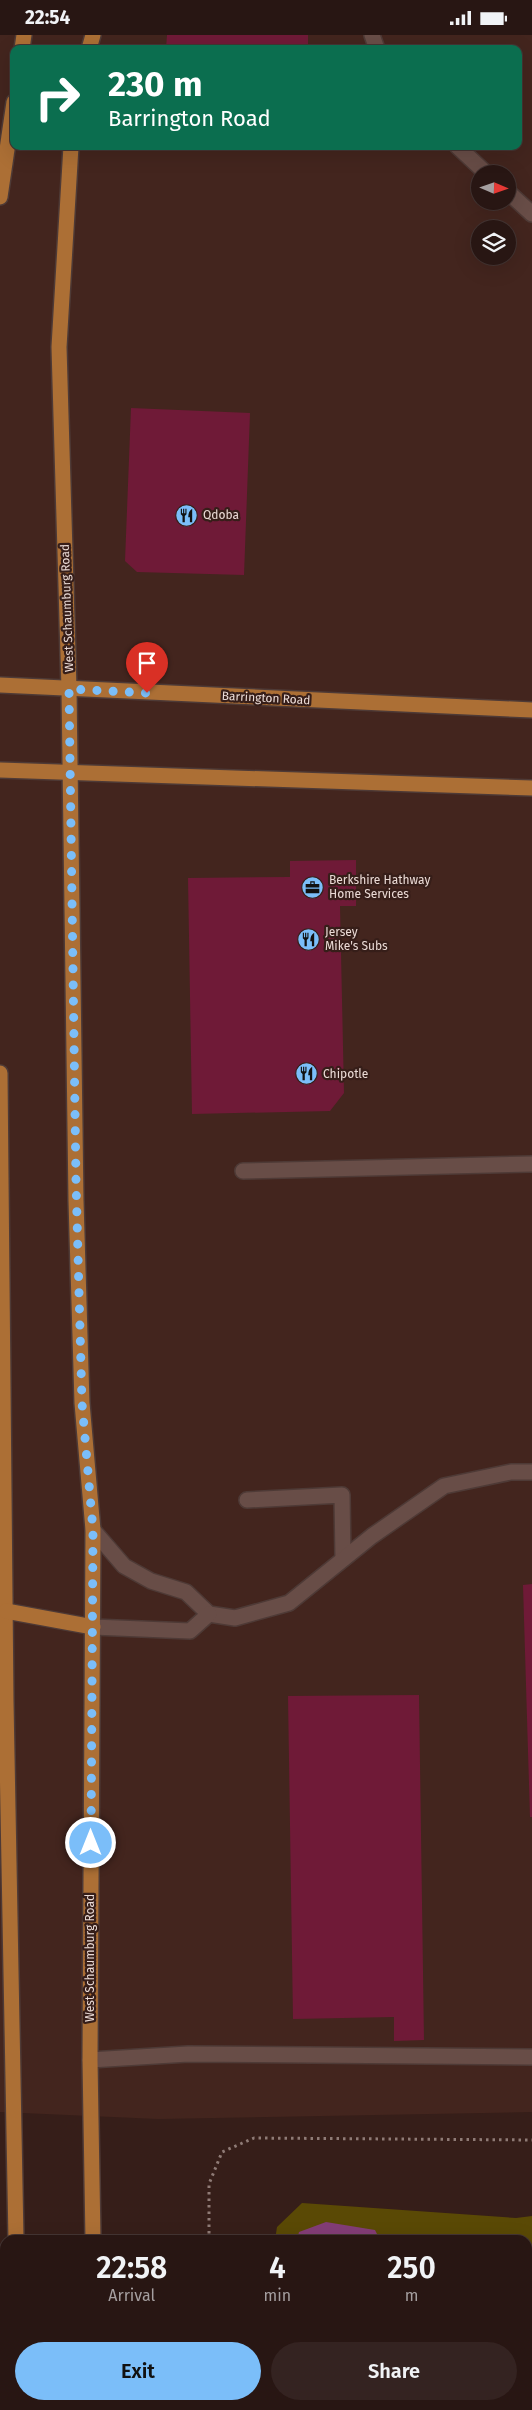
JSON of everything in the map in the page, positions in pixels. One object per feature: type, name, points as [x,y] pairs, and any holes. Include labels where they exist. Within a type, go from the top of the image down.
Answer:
[{"type":"main road","points":[[0,197],[10,130]]},
{"type":"main road","name":"West Schaumburg Road","points":[[71,150],[60,347],[69,689],[69,773],[82,1403],[93,1530],[90,2060],[93,2235]]},
{"type":"main road","name":"Barrington Road","points":[[0,685],[532,710]]},
{"type":"main road","points":[[0,770],[532,788]]},
{"type":"main road","points":[[0,1073],[3,1698],[16,2235]]},
{"type":"main road","points":[[3,1611],[93,1627]]},
{"type":"lane","points":[[461,150],[477,165]]},
{"type":"lane","points":[[516,199],[532,214]]},
{"type":"lane","points":[[243,1171],[532,1164]]},
{"type":"lane","points":[[93,1530],[124,1566],[150,1581],[186,1592],[209,1613],[235,1618],[289,1603],[372,1536],[444,1486],[511,1472],[532,1472]]},
{"type":"lane","points":[[247,1500],[342,1495],[343,1559]]},
{"type":"lane","points":[[93,1627],[190,1631],[209,1613]]},
{"type":"lane","points":[[90,2060],[188,2054],[532,2057]]},
{"type":"path","points":[[209,2235],[209,2184],[222,2151],[254,2138],[532,2140]]},
{"type":"shaded area","points":[[0,35],[532,35],[532,2112],[158,2119],[0,2112]]},
{"type":"shaded area","points":[[302,2203],[516,2218],[532,2216],[532,2235],[276,2235],[277,2227]]},
{"type":"shaded area","points":[[326,2222],[375,2230],[378,2235],[298,2235],[299,2232]]},
{"type":"building","points":[[167,35],[308,35],[308,45],[166,45]]},
{"type":"building","points":[[131,408],[250,413],[244,575],[137,572],[125,561]]},
{"type":"building","points":[[356,860],[356,906],[340,906],[344,1093],[330,1111],[192,1114],[188,878],[290,877],[290,861]]},
{"type":"building","points":[[532,1584],[532,1817],[530,1817],[523,1585]]},
{"type":"building","points":[[419,1695],[424,2040],[394,2041],[394,2017],[293,2019],[288,1696]]},
{"type":"place","name":"Qdoba","points":[[187,515]]},
{"type":"place","name":"Berkshire Hathway Home Services","points":[[313,887]]},
{"type":"place","name":"Jersey Mike's Subs","points":[[309,939]]},
{"type":"place","name":"Chipotle","points":[[307,1074]]},
{"type":"route","points":[[91,1843],[93,1530],[82,1403],[76,1181],[69,689],[147,693]]}]
